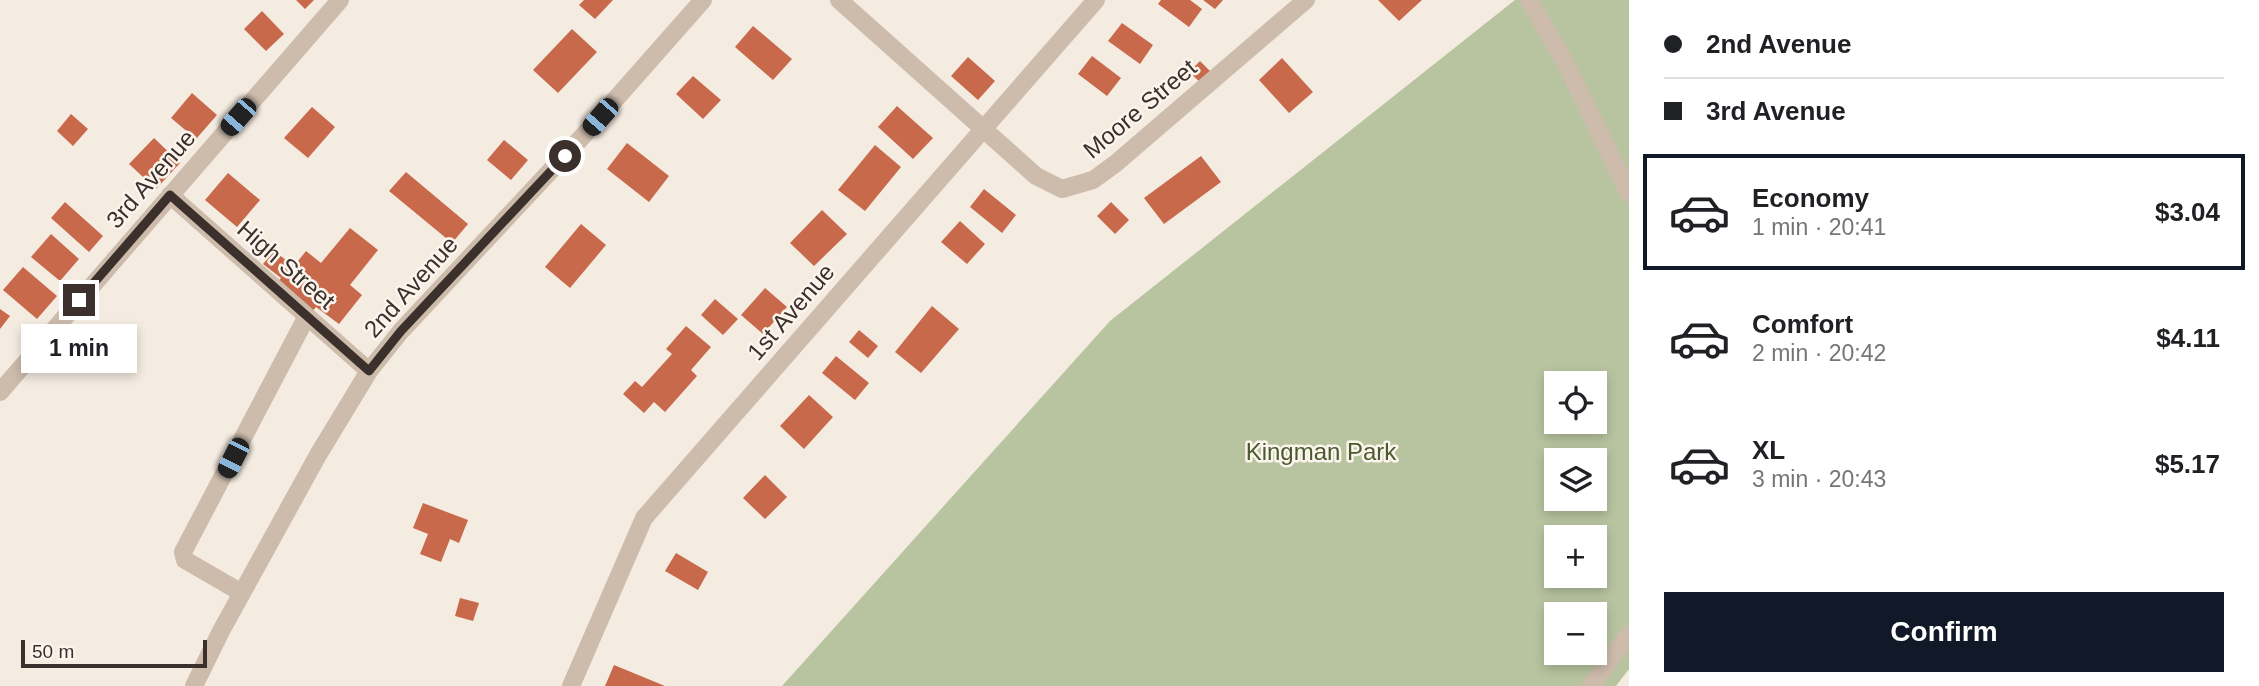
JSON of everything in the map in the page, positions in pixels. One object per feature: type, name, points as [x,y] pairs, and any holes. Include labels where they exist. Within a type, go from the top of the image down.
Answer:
[{"type":"street","name":"3rd Avenue","points":[[0,392],[340,0]]},
{"type":"street","name":"2nd Avenue","points":[[194,686],[318,455],[369,371],[401,331],[583,136],[704,0]]},
{"type":"street","name":"Moore Street","points":[[839,0],[1036,176],[1062,190],[1093,180],[1115,164],[1306,0]]},
{"type":"street","name":"1st Avenue","points":[[570,686],[644,518],[1096,0]]},
{"type":"street","points":[[1529,0],[1565,62],[1629,193]]},
{"type":"street","name":"High Street","points":[[170,195],[369,371]]},
{"type":"street","points":[[242,593],[185,560],[183,552],[307,316]]},
{"type":"street","points":[[1591,686],[1629,634]]},
{"type":"green space","name":"Kingman Park","points":[[1515,0],[1629,0],[1629,669],[1616,686],[782,686],[1110,321]]},
{"type":"building","points":[[296,0],[314,0],[305,9]]},
{"type":"building","points":[[584,0],[613,0],[595,19],[579,5]]},
{"type":"building","points":[[1161,0],[1190,0],[1202,9],[1189,27],[1158,4]]},
{"type":"building","points":[[1203,0],[1223,0],[1215,9]]},
{"type":"building","points":[[1378,0],[1422,0],[1399,21]]},
{"type":"building","points":[[262,11],[284,34],[266,51],[244,29]]},
{"type":"building","points":[[1122,23],[1153,45],[1140,64],[1108,41]]},
{"type":"building","points":[[753,26],[792,59],[773,80],[735,47]]},
{"type":"building","points":[[572,29],[597,52],[558,93],[533,70]]},
{"type":"building","points":[[1092,56],[1121,78],[1107,96],[1078,74]]},
{"type":"building","points":[[968,57],[995,81],[978,100],[951,76]]},
{"type":"building","points":[[1282,58],[1313,92],[1289,113],[1259,80]]},
{"type":"building","points":[[1200,61],[1212,73],[1202,84],[1189,72]]},
{"type":"building","points":[[693,76],[721,100],[703,119],[676,94]]},
{"type":"building","points":[[192,93],[217,115],[196,139],[171,118]]},
{"type":"building","points":[[897,106],[933,138],[913,159],[878,127]]},
{"type":"building","points":[[312,107],[335,127],[308,158],[284,138]]},
{"type":"building","points":[[71,114],[88,129],[73,146],[57,131]]},
{"type":"building","points":[[154,138],[180,163],[156,189],[129,164]]},
{"type":"building","points":[[504,140],[528,160],[511,180],[487,160]]},
{"type":"building","points":[[627,143],[669,176],[649,202],[607,169]]},
{"type":"building","points":[[875,145],[901,167],[865,211],[838,190]]},
{"type":"building","points":[[1201,156],[1221,182],[1164,224],[1144,198]]},
{"type":"building","points":[[406,172],[468,224],[452,243],[389,191]]},
{"type":"building","points":[[228,173],[260,200],[237,227],[205,200]]},
{"type":"building","points":[[984,189],[1016,215],[1002,233],[970,207]]},
{"type":"building","points":[[65,202],[103,236],[89,252],[51,218]]},
{"type":"building","points":[[1111,202],[1129,220],[1115,234],[1097,216]]},
{"type":"building","points":[[822,210],[847,234],[814,266],[790,243]]},
{"type":"building","points":[[960,221],[985,244],[967,264],[941,242]]},
{"type":"building","points":[[581,224],[606,245],[570,288],[545,267]]},
{"type":"building","points":[[350,228],[378,250],[350,285],[362,295],[339,324],[316,307],[311,313],[275,285],[281,278],[263,264],[274,251],[294,266],[306,251],[321,263]]},
{"type":"building","points":[[51,234],[79,259],[60,281],[31,257]]},
{"type":"building","points":[[23,267],[57,296],[37,319],[3,290]]},
{"type":"building","points":[[765,288],[787,307],[763,334],[741,315]]},
{"type":"building","points":[[715,299],[738,319],[723,335],[701,315]]},
{"type":"building","points":[[932,306],[959,329],[921,373],[895,352]]},
{"type":"building","points":[[0,309],[10,316],[0,329]]},
{"type":"building","points":[[686,326],[711,347],[691,370],[697,376],[665,412],[654,402],[644,413],[623,394],[635,381],[642,387],[672,354],[666,349]]},
{"type":"building","points":[[859,330],[878,346],[868,358],[849,342]]},
{"type":"building","points":[[836,356],[869,383],[855,400],[822,373]]},
{"type":"building","points":[[809,395],[833,417],[804,449],[780,426]]},
{"type":"building","points":[[765,475],[787,497],[765,519],[743,498]]},
{"type":"building","points":[[423,503],[468,520],[459,543],[450,539],[441,562],[420,554],[428,534],[413,528]]},
{"type":"building","points":[[676,553],[708,572],[698,590],[665,571]]},
{"type":"building","points":[[460,598],[479,603],[473,621],[455,616]]},
{"type":"building","points":[[614,665],[665,686],[605,686]]},
{"type":"route","points":[[79,300],[170,195],[369,371],[401,331],[565,156]]}]
